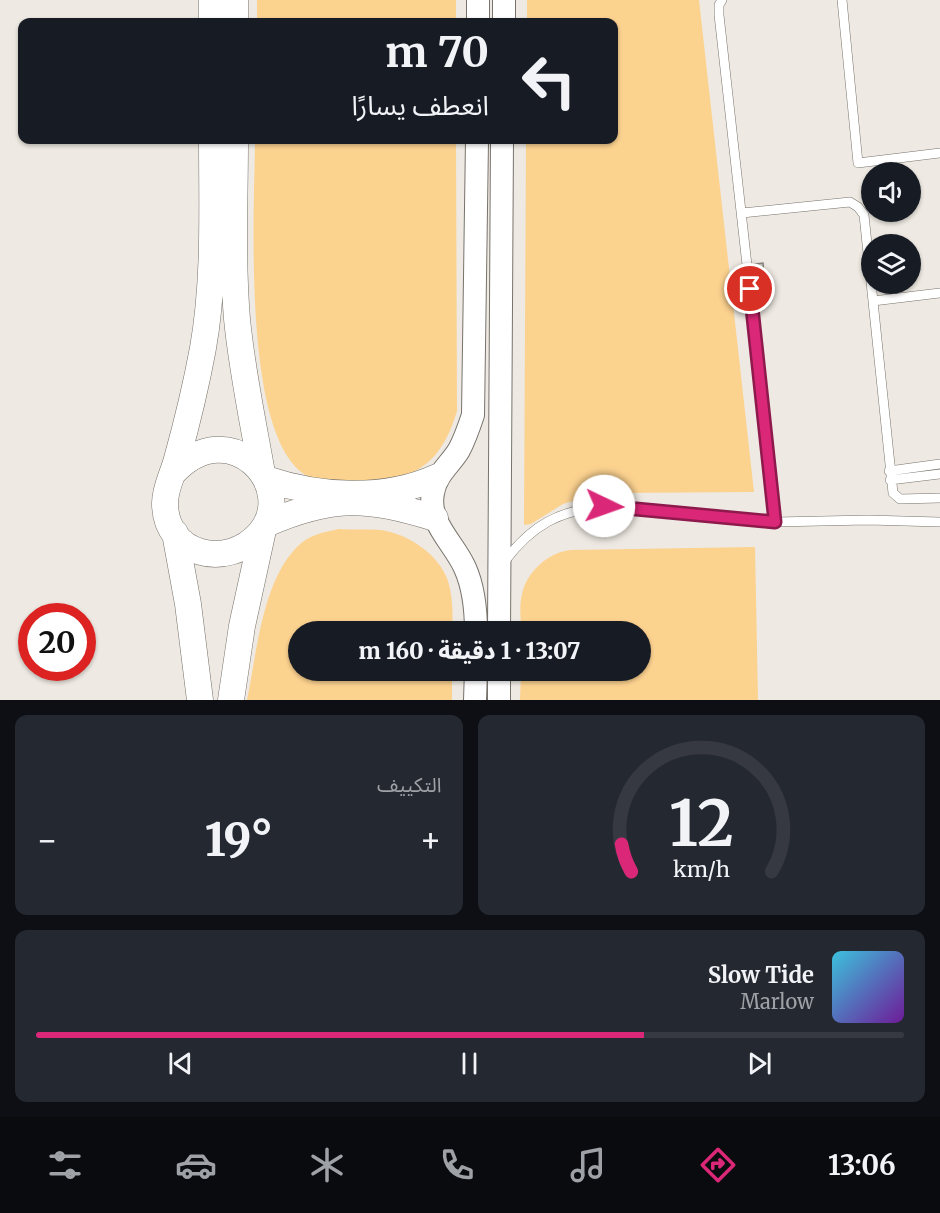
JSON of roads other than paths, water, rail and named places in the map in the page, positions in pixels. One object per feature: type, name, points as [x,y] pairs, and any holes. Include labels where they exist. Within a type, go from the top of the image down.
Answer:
[{"type":"main road","points":[[212,0],[212,18]]},
{"type":"main road","points":[[235,0],[235,18]]},
{"type":"main road","points":[[200,700],[189,604],[175,533],[168,519],[165,504],[167,488],[193,397],[209,305],[212,260],[212,144]]},
{"type":"main road","points":[[231,700],[242,626],[271,502],[243,373],[237,317],[235,144]]},
{"type":"main road","points":[[173,473],[196,454],[210,449],[225,449],[240,454],[252,462],[264,476],[299,489],[333,493],[394,491],[416,486],[437,477]]},
{"type":"main road","points":[[175,533],[187,545],[203,553],[220,555],[237,552],[251,543],[264,527],[293,513],[335,502],[373,503],[435,518]]},
{"type":"street","points":[[478,0],[478,18]]},
{"type":"street","points":[[504,0],[504,18]]},
{"type":"street","points":[[476,621],[476,606],[470,579],[435,518],[431,502],[437,477],[458,451],[473,416],[477,144]]},
{"type":"street","points":[[499,621],[502,144]]},
{"type":"street","points":[[475,371],[500,371]]},
{"type":"street","points":[[475,700],[476,681]]},
{"type":"street","points":[[499,681],[499,700]]},
{"type":"lane","points":[[722,0],[719,5],[719,15],[747,265]]},
{"type":"lane","points":[[842,0],[858,163],[940,153]]},
{"type":"lane","points":[[742,213],[850,202],[864,215],[893,493],[900,499],[940,498]]},
{"type":"lane","points":[[750,289],[775,522]]},
{"type":"lane","points":[[873,301],[940,293]]},
{"type":"lane","points":[[890,475],[940,464]]},
{"type":"lane","points":[[890,475],[940,474]]},
{"type":"lane","points":[[499,569],[534,530],[557,516],[584,508],[622,507],[775,522],[868,520],[940,522]]}]
